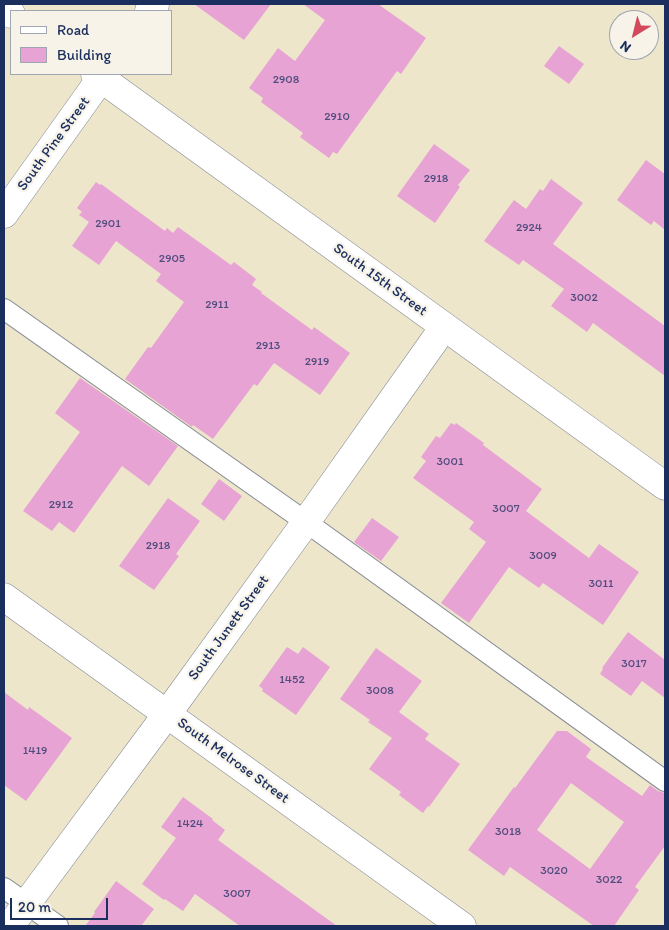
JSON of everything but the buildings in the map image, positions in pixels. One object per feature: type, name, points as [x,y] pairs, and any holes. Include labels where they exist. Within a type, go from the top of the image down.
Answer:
[{"type":"street","name":"South Pine Street","points":[[4,214],[100,75]]},
{"type":"street","name":"South 15th Street","points":[[100,75],[665,486]]},
{"type":"street","name":"South Junett Street","points":[[10,926],[167,714],[444,327]]},
{"type":"street","name":"South Melrose Street","points":[[4,597],[462,926]]},
{"type":"lane","points":[[4,309],[306,522],[665,781]]},
{"type":"lane","points":[[4,888],[58,926]]}]
